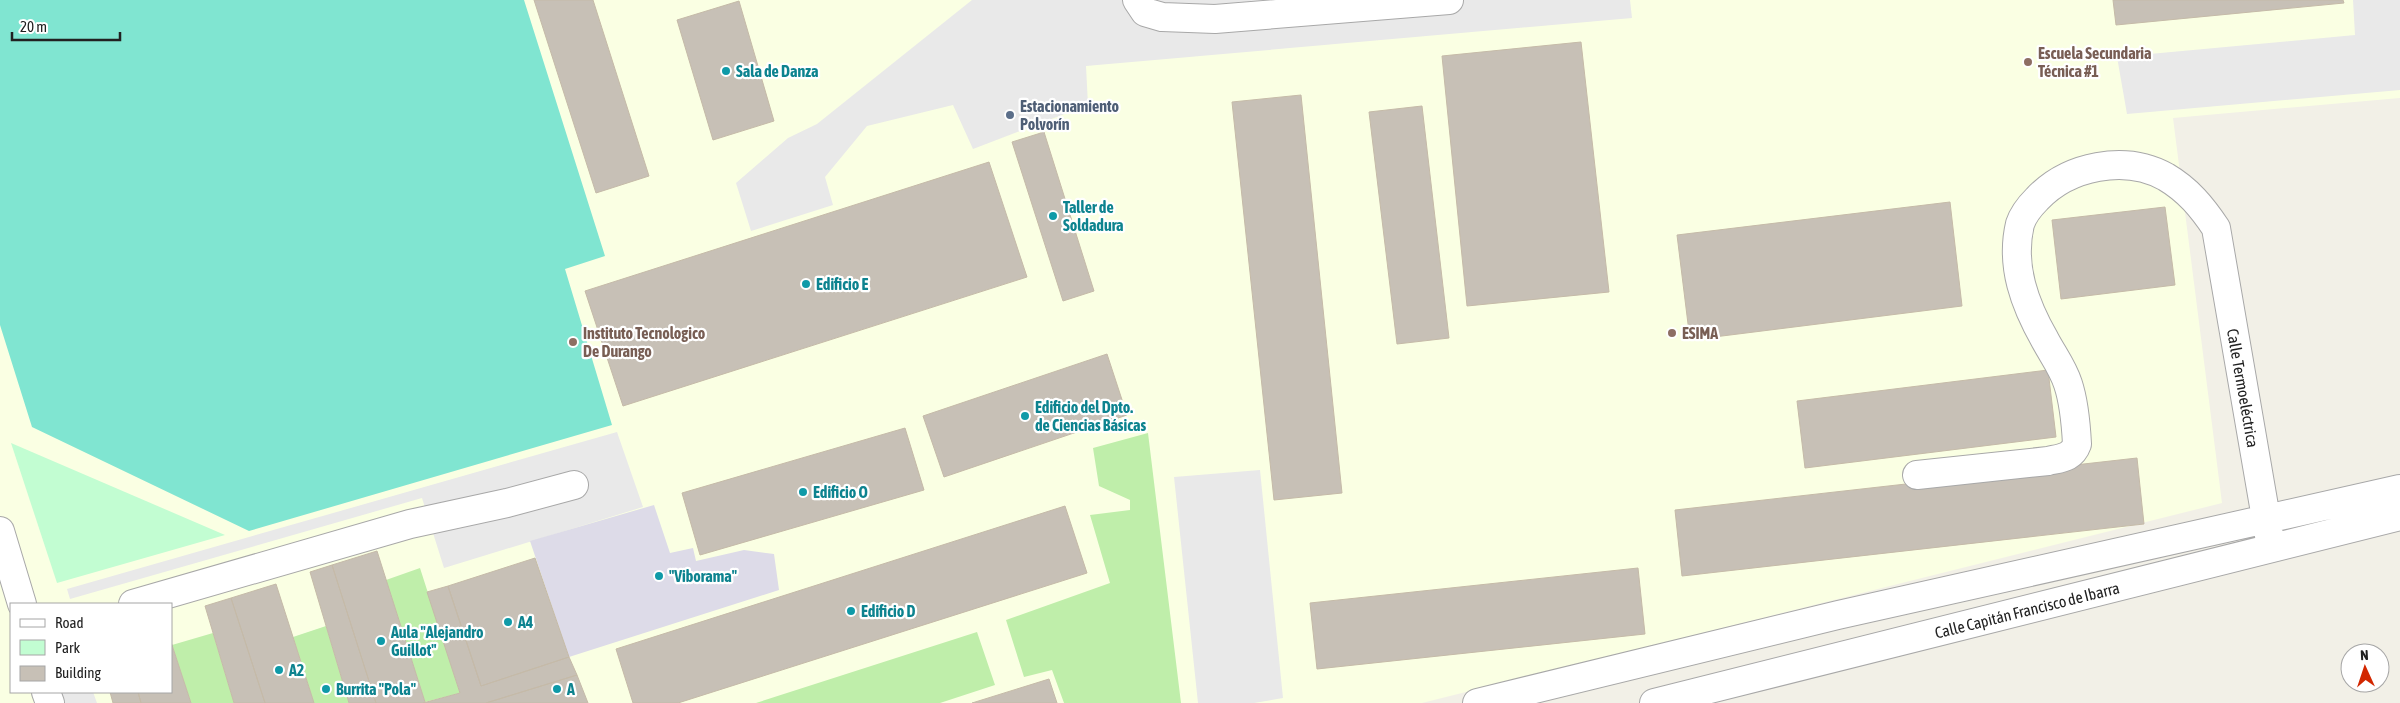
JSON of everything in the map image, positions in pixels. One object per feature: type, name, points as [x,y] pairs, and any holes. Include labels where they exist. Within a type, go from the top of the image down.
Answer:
[{"type":"street","points":[[1137,0],[1146,12],[1162,17],[1215,19],[1449,0]]},
{"type":"street","name":"Calle Termoeléctrica","points":[[1917,475],[2048,461],[2074,453],[2077,438],[2068,384],[2026,306],[2018,268],[2021,223],[2031,206],[2048,187],[2068,174],[2101,166],[2136,167],[2165,177],[2186,191],[2201,205],[2216,228],[2272,547]]},
{"type":"street","points":[[136,603],[410,524],[507,503],[574,485]]},
{"type":"street","points":[[1477,703],[1838,615],[2400,489]]},
{"type":"street","name":"Calle Capitán Francisco de Ibarra","points":[[1654,703],[2400,516]]},
{"type":"street","points":[[0,532],[22,603]]},
{"type":"shaded area","points":[[0,0],[2400,0],[2400,98],[2173,118],[2222,503],[1422,703],[0,703]]},
{"type":"shaded area","points":[[0,0],[524,0],[605,256],[565,269],[612,425],[249,531],[32,427],[0,325]]},
{"type":"shaded area","name":"Estacionamiento Polvorín","points":[[972,0],[1630,0],[1632,18],[1086,66],[1088,105],[973,149],[953,105],[867,126],[825,177],[833,205],[751,231],[736,183],[788,138],[817,124]]},
{"type":"shaded area","points":[[2353,0],[2400,0],[2400,90],[2127,114],[2117,57],[2355,35]]},
{"type":"shaded area","points":[[617,432],[643,507],[444,568],[422,498],[70,599],[67,589]]},
{"type":"shaded area","points":[[1260,470],[1283,698],[1254,703],[1198,703],[1174,477]]},
{"type":"shaded area","name":"\"Viborama\"","points":[[654,505],[670,553],[693,548],[696,561],[744,550],[774,554],[779,590],[569,657],[530,541]]},
{"type":"shaded area","points":[[58,693],[93,693],[97,703],[62,703]]},
{"type":"green space","points":[[1148,433],[1181,703],[1064,703],[1052,670],[1024,677],[1006,620],[1110,583],[1090,515],[1130,510],[1130,500],[1099,486],[1093,448]]},
{"type":"green space","points":[[11,443],[225,535],[57,583]]},
{"type":"green space","points":[[420,568],[460,693],[425,702],[386,580]]},
{"type":"green space","points":[[326,626],[349,703],[314,703],[293,637]]},
{"type":"green space","points":[[977,632],[995,685],[940,703],[756,703]]},
{"type":"green space","points":[[213,633],[234,703],[191,703],[172,645]]},
{"type":"building","points":[[534,0],[593,0],[649,176],[596,193]]},
{"type":"building","points":[[2113,0],[2343,0],[2344,3],[2116,25]]},
{"type":"building","name":"Sala de Danza","points":[[739,1],[774,121],[713,140],[677,20]]},
{"type":"building","points":[[1581,42],[1609,292],[1467,306],[1442,56]]},
{"type":"building","points":[[1301,95],[1342,493],[1274,500],[1232,102]]},
{"type":"building","points":[[1422,106],[1449,338],[1397,344],[1369,112]]},
{"type":"building","name":"Taller de Soldadura","points":[[1044,132],[1094,291],[1063,301],[1012,142]]},
{"type":"building","name":"Edificio E","points":[[989,162],[1027,277],[623,406],[585,291]]},
{"type":"building","points":[[1950,202],[1962,306],[1690,340],[1677,235]]},
{"type":"building","points":[[2165,207],[2175,285],[2061,299],[2052,220]]},
{"type":"building","name":"Edificio del Dpto. de Ciencias Básicas","points":[[1107,354],[1127,415],[944,477],[923,416]]},
{"type":"building","points":[[2048,370],[2056,437],[1805,468],[1797,401]]},
{"type":"building","name":"Edificio O","points":[[905,428],[924,490],[700,555],[682,493]]},
{"type":"building","points":[[2137,458],[2144,524],[1682,576],[1675,510]]},
{"type":"building","name":"Edificio D","points":[[1065,506],[1087,573],[678,703],[633,703],[616,649]]},
{"type":"building","name":"Aula \"Alejandro Guillot\"","points":[[377,551],[425,702],[423,703],[376,703],[332,565]]},
{"type":"building","name":"A4","points":[[535,558],[569,657],[481,686],[448,586]]},
{"type":"building","points":[[332,565],[376,703],[349,703],[310,572]]},
{"type":"building","points":[[1638,568],[1645,634],[1317,669],[1310,603]]},
{"type":"building","name":"A2","points":[[276,584],[314,703],[265,703],[231,598]]},
{"type":"building","points":[[448,586],[481,686],[569,657],[577,675],[486,703],[423,703],[460,693],[427,592]]},
{"type":"building","points":[[231,598],[265,703],[234,703],[205,606]]},
{"type":"building","points":[[172,645],[191,703],[141,703],[138,693],[172,693]]},
{"type":"building","name":"A","points":[[577,675],[588,703],[486,703]]},
{"type":"building","points":[[1049,679],[1057,703],[972,703]]},
{"type":"building","points":[[110,693],[138,693],[141,703],[113,703]]},
{"type":"place","name":"Escuela Secundaria Técnica #1","points":[[2028,62]]},
{"type":"place","name":"Sala de Danza","points":[[726,71]]},
{"type":"place","name":"Estacionamiento Polvorín","points":[[1010,115]]},
{"type":"place","name":"Taller de Soldadura","points":[[1053,216]]},
{"type":"place","name":"Edificio E","points":[[806,284]]},
{"type":"place","name":"ESIMA","points":[[1672,333]]},
{"type":"place","name":"Instituto Tecnologico De Durango","points":[[573,342]]},
{"type":"place","name":"Edificio del Dpto. de Ciencias Básicas","points":[[1025,416]]},
{"type":"place","name":"Edificio O","points":[[803,492]]},
{"type":"place","name":"\"Viborama\"","points":[[659,576]]},
{"type":"place","name":"Edificio D","points":[[851,611]]},
{"type":"place","name":"A4","points":[[508,622]]},
{"type":"place","name":"Aula \"Alejandro Guillot\"","points":[[381,641]]},
{"type":"place","name":"A2","points":[[279,670]]},
{"type":"place","name":"Burrita \"Pola\"","points":[[326,689]]},
{"type":"place","name":"A","points":[[557,689]]}]
